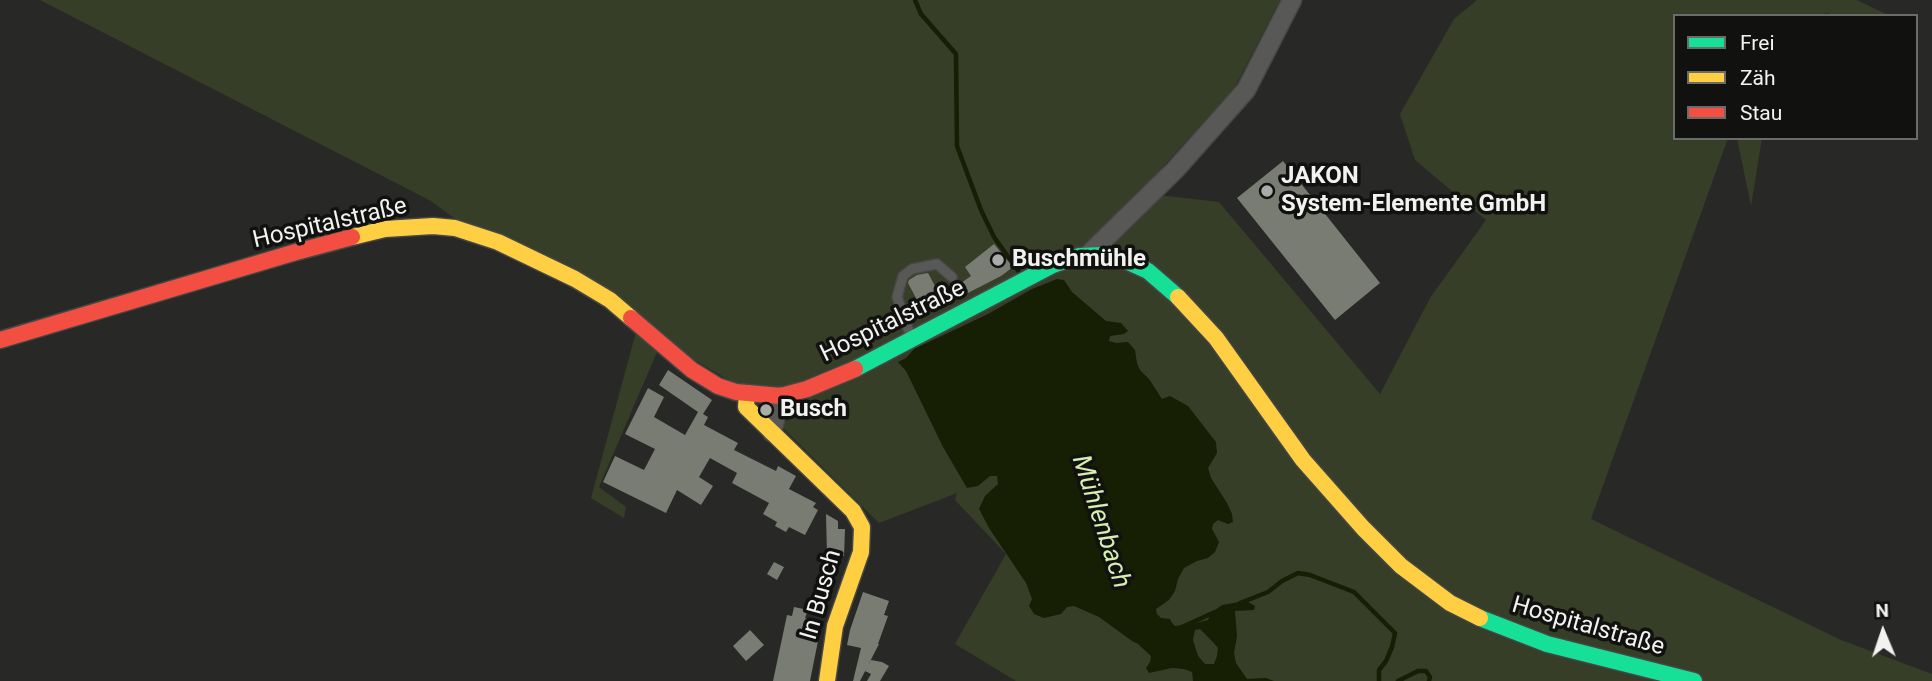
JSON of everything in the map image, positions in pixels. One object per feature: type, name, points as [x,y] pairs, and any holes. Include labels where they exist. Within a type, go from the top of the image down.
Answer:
[{"type":"street","points":[[1088,255],[1175,170],[1246,90],[1292,0]]},
{"type":"street","name":"Hospitalstraße","points":[[0,340],[307,249],[386,229],[433,226],[455,228],[498,242],[575,279],[610,300],[692,370],[718,386],[747,393],[780,396],[807,389],[847,373],[1053,265],[1088,255],[1117,257],[1148,271],[1187,305],[1216,338],[1303,460],[1363,528],[1401,566],[1450,603],[1489,623],[1547,644],[1695,681]]},
{"type":"street","name":"In Busch","points":[[747,393],[746,407],[853,511],[862,527],[861,552],[835,626],[827,681]]},
{"type":"street","points":[[772,432],[780,396]]},
{"type":"lane","points":[[912,340],[897,298],[904,276],[912,269],[937,264],[952,277]]},
{"type":"shaded area","points":[[40,0],[1280,0],[1235,87],[1143,189],[1159,195],[1219,202],[1380,394],[1430,298],[1486,220],[1415,160],[1400,114],[1454,19],[1477,0],[1857,0],[1886,14],[1673,14],[1673,140],[1727,140],[1591,519],[1841,640],[1932,674],[1932,681],[1016,681],[955,644],[1006,554],[955,500],[957,493],[879,523],[781,426],[790,418],[790,401],[737,385],[451,216],[431,201]]},
{"type":"shaded area","points":[[1737,140],[1762,140],[1751,206]]},
{"type":"shaded area","points":[[636,332],[657,352],[599,487],[626,507],[624,518],[591,498]]},
{"type":"water","points":[[1057,279],[1064,280],[1072,292],[1106,321],[1121,323],[1128,331],[1110,336],[1109,341],[1128,342],[1135,350],[1140,370],[1162,399],[1170,396],[1188,406],[1216,442],[1217,453],[1208,468],[1211,478],[1227,503],[1233,522],[1228,524],[1218,520],[1213,524],[1212,529],[1219,542],[1215,552],[1208,558],[1184,568],[1175,591],[1169,600],[1156,609],[1157,614],[1161,618],[1170,619],[1175,626],[1192,624],[1208,620],[1211,613],[1222,605],[1245,601],[1250,603],[1255,606],[1254,610],[1235,611],[1236,663],[1247,679],[1266,678],[1274,681],[1193,681],[1192,672],[1172,668],[1149,673],[1146,668],[1151,656],[1099,617],[1074,606],[1067,607],[1061,614],[1044,618],[1034,614],[1029,606],[1032,599],[1026,583],[979,509],[985,496],[998,484],[997,476],[990,476],[978,486],[967,488],[943,447],[906,371],[898,362],[914,349],[988,314],[1032,289]],"holes":[[[1200,629],[1218,648],[1214,664],[1205,664],[1198,656],[1193,640],[1195,630]]]},
{"type":"building","points":[[1283,161],[1380,283],[1335,320],[1237,198]]},
{"type":"building","points":[[994,244],[1013,267],[1001,276],[925,315],[908,283],[909,280],[928,273],[941,297],[971,276],[965,267]]},
{"type":"building","points":[[668,370],[712,400],[703,414],[708,417],[704,425],[738,443],[734,450],[776,471],[778,466],[796,476],[789,489],[816,503],[813,507],[818,510],[805,535],[789,527],[786,532],[775,526],[777,522],[763,514],[769,503],[732,483],[737,473],[710,458],[699,477],[713,486],[701,505],[677,490],[666,513],[603,482],[615,456],[644,470],[655,449],[625,434],[648,388],[664,397],[654,417],[685,435],[698,412],[659,385]]},
{"type":"building","points":[[826,514],[838,521],[838,529],[845,529],[844,556],[827,556]]},
{"type":"building","points":[[774,562],[784,567],[777,580],[767,574]]},
{"type":"building","points":[[863,592],[889,601],[884,615],[888,616],[879,644],[860,681],[853,681],[861,648],[847,645]]},
{"type":"building","points":[[794,607],[808,610],[805,618],[816,621],[813,635],[819,636],[810,681],[773,681],[787,615],[792,616]]},
{"type":"building","points":[[750,630],[764,645],[746,661],[733,646]]},
{"type":"building","points":[[871,660],[889,666],[880,681],[867,681],[871,674],[865,671]]},
{"type":"waterway","name":"Mühlenbach","points":[[915,0],[921,14],[956,54],[957,146],[994,237],[1019,272]]},
{"type":"waterway","name":"Mühlenbach","points":[[1240,603],[1268,592],[1298,573],[1354,592],[1395,633],[1386,661],[1379,670],[1379,681]]},
{"type":"waterway","name":"Mühlenbach","points":[[1182,627],[1215,612]]},
{"type":"waterway","name":"Mühlenbach","points":[[1398,681],[1418,671],[1426,671],[1430,677],[1429,681]]},
{"type":"traffic: fast","points":[[855,369],[1053,265],[1079,256],[1117,257],[1148,271],[1178,297]]},
{"type":"traffic: fast","points":[[1480,618],[1547,644],[1694,681]]},
{"type":"traffic: slow","points":[[352,237],[385,229],[433,226],[455,228],[498,242],[575,279],[610,300],[631,318]]},
{"type":"traffic: slow","points":[[1178,297],[1216,338],[1303,460],[1363,528],[1401,566],[1450,603],[1480,618]]},
{"type":"traffic: slow","points":[[747,393],[746,407],[853,511],[862,527],[861,552],[835,626],[827,681]]},
{"type":"traffic: jam","points":[[0,340],[352,237]]},
{"type":"traffic: jam","points":[[631,318],[692,370],[718,386],[736,392],[781,396],[807,389],[855,369]]},
{"type":"place","name":"JAKON System-Elemente GmbH","points":[[1267,191]]},
{"type":"place","name":"Buschmühle","points":[[998,260]]},
{"type":"place","name":"Busch","points":[[766,410]]}]
